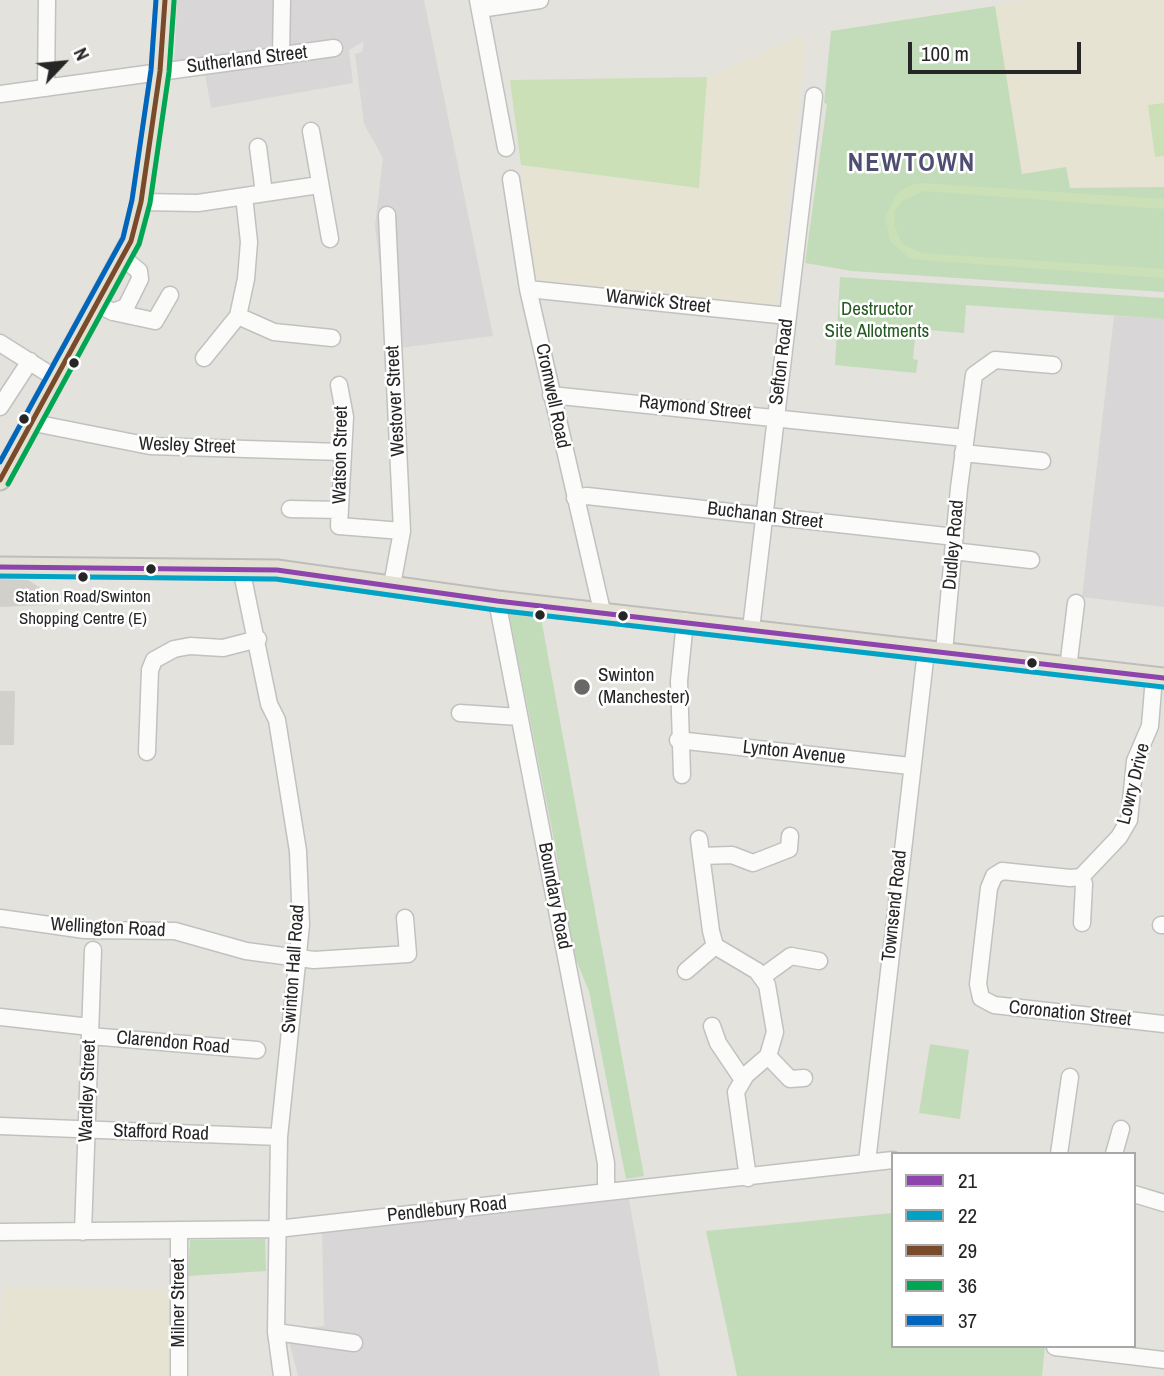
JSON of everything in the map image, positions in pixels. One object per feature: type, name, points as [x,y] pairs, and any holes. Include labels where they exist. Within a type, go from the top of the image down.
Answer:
[{"type":"main road","points":[[0,480],[57,379],[106,308],[141,202],[160,71],[165,0]]},
{"type":"main road","points":[[0,567],[160,570],[241,568],[392,585],[502,602],[685,621],[1159,678]]},
{"type":"street","points":[[46,88],[47,0]]},
{"type":"street","points":[[281,56],[282,0]]},
{"type":"street","points":[[506,148],[479,5],[540,0]]},
{"type":"street","name":"Sutherland Street","points":[[0,94],[334,48]]},
{"type":"street","name":"Sefton Road","points":[[751,629],[814,96]]},
{"type":"street","points":[[311,131],[330,239]]},
{"type":"street","points":[[258,147],[264,193]]},
{"type":"street","name":"Cromwell Road","points":[[511,179],[527,289],[575,498],[596,611]]},
{"type":"street","points":[[141,202],[198,203],[319,185]]},
{"type":"street","points":[[204,358],[238,316],[246,279],[249,242],[244,197]]},
{"type":"street","name":"Westover Street","points":[[387,215],[402,531],[392,585]]},
{"type":"street","name":"Warwick Street","points":[[527,289],[788,316]]},
{"type":"street","points":[[106,308],[155,321],[170,295]]},
{"type":"street","points":[[238,316],[274,332],[331,338]]},
{"type":"street","points":[[0,343],[57,379]]},
{"type":"street","name":"Dudley Road","points":[[935,651],[954,544],[974,375],[980,368],[1003,360],[1053,365]]},
{"type":"street","points":[[0,407],[30,361]]},
{"type":"street","name":"Watson Street","points":[[339,385],[344,407],[340,518]]},
{"type":"street","name":"Raymond Street","points":[[551,395],[775,417],[964,445],[1042,461]]},
{"type":"street","name":"Wesley Street","points":[[34,423],[150,446],[342,452]]},
{"type":"street","name":"Buchanan Street","points":[[575,498],[587,496],[764,515],[954,544],[1031,560]]},
{"type":"street","points":[[290,509],[402,531]]},
{"type":"street","name":"Swinton Hall Road","points":[[241,568],[258,639],[269,704],[277,720],[298,851],[301,925],[276,1049],[279,1137],[276,1332],[282,1376]]},
{"type":"street","name":"Boundary Road","points":[[502,602],[519,717],[606,1163],[606,1192]]},
{"type":"street","points":[[1068,668],[1076,603]]},
{"type":"street","points":[[682,775],[678,740],[679,681],[685,621]]},
{"type":"street","points":[[147,752],[150,670],[154,660],[174,649],[190,646],[223,649],[258,639]]},
{"type":"street","name":"Townsend Road","points":[[867,1162],[910,766],[935,651]]},
{"type":"street","name":"Lowry Drive","points":[[1082,877],[1119,836],[1129,820],[1135,761],[1150,726],[1159,678]]},
{"type":"street","points":[[460,713],[519,717]]},
{"type":"street","name":"Lynton Avenue","points":[[678,740],[910,766]]},
{"type":"street","points":[[699,839],[715,946]]},
{"type":"street","points":[[702,856],[732,855],[753,863],[793,848]]},
{"type":"street","name":"Coronation Street","points":[[1082,877],[1002,871],[994,876],[989,888],[978,984],[981,998],[994,1005],[1164,1024]]},
{"type":"street","points":[[1082,877],[1082,923]]},
{"type":"street","name":"Wellington Road","points":[[0,918],[93,931],[175,931],[246,951],[314,960],[408,954],[405,918]]},
{"type":"street","points":[[686,971],[715,946]]},
{"type":"street","points":[[715,946],[757,971],[762,977],[767,985],[775,1032],[768,1056],[743,1080],[736,1092],[748,1178]]},
{"type":"street","name":"Wardley Street","points":[[83,1232],[93,950]]},
{"type":"street","points":[[762,977],[791,956],[819,961]]},
{"type":"street","name":"Clarendon Road","points":[[0,1017],[90,1032],[276,1049],[306,1048]]},
{"type":"street","points":[[712,1026],[718,1044],[743,1080]]},
{"type":"street","points":[[768,1056],[790,1079],[804,1078]]},
{"type":"street","points":[[1059,1152],[1070,1077]]},
{"type":"street","name":"Stafford Road","points":[[0,1126],[279,1137]]},
{"type":"street","points":[[1115,1152],[1121,1129]]},
{"type":"street","name":"Pendlebury Road","points":[[0,1232],[277,1229],[891,1160]]},
{"type":"street","points":[[1136,1196],[1164,1203]]},
{"type":"street","name":"Milner Street","points":[[178,1230],[179,1376]]},
{"type":"street","points":[[276,1332],[354,1343]]},
{"type":"street","points":[[1055,1348],[1164,1360]]},
{"type":"shaded area","points":[[177,0],[424,0],[493,336],[399,348],[380,268],[375,226],[383,158],[364,124],[355,54],[362,52],[364,41],[349,50],[353,83],[211,108],[203,63],[174,66]]},
{"type":"shaded area","points":[[1031,0],[1164,0],[1164,292],[852,271],[805,263],[827,104],[824,103],[831,31]]},
{"type":"shaded area","points":[[799,37],[806,43],[776,307],[535,279],[521,165],[699,188],[707,77]]},
{"type":"shaded area","points":[[1114,316],[1164,319],[1164,607],[1082,597]]},
{"type":"shaded area","points":[[0,579],[28,580],[42,589],[48,605],[0,607]]},
{"type":"shaded area","points":[[0,691],[15,691],[14,745],[0,745]]},
{"type":"shaded area","points":[[629,1199],[660,1376],[298,1376],[286,1329],[324,1326],[322,1231]]},
{"type":"shaded area","points":[[4,1288],[168,1289],[169,1376],[0,1376],[0,1326]]},
{"type":"green space","points":[[995,6],[1022,174],[1066,167],[1070,188],[1164,187],[1164,292],[852,271],[805,263],[827,104],[824,103],[831,31]]},
{"type":"green space","points":[[707,77],[699,188],[521,165],[510,80]]},
{"type":"green space","points":[[1164,103],[1164,156],[1155,157],[1148,105]]},
{"type":"green space","points":[[922,183],[1164,199],[1164,209],[924,191],[902,201],[895,211],[894,225],[902,244],[922,253],[1164,269],[1164,278],[910,259],[890,241],[885,216],[897,194],[911,185]]},
{"type":"green space","name":"Destructor Site Allotments","points":[[840,277],[1164,298],[1164,319],[966,305],[964,333],[916,329],[913,359],[918,360],[916,373],[835,365]]},
{"type":"green space","points":[[509,614],[541,618],[644,1176],[626,1179],[589,991],[572,950],[555,845]]},
{"type":"green space","points":[[930,1044],[969,1050],[960,1119],[919,1113]]},
{"type":"green space","points":[[891,1213],[891,1348],[1045,1348],[1042,1376],[737,1376],[706,1231]]},
{"type":"green space","points":[[265,1239],[266,1271],[188,1276],[190,1240]]},
{"type":"transit line","name":"37","points":[[0,462],[123,238],[132,200],[151,70],[156,0]]},
{"type":"transit line","name":"29","points":[[0,480],[131,241],[141,202],[160,71],[165,0]]},
{"type":"transit line","name":"36","points":[[8,484],[139,244],[150,203],[169,72],[174,1]]},
{"type":"transit line","name":"21","points":[[0,567],[277,570],[497,601],[1164,678]]},
{"type":"transit line","name":"22","points":[[0,576],[276,579],[496,610],[1163,687]]},
{"type":"place","name":"Station Road/Swinton Shopping Centre (E)","points":[[83,577]]},
{"type":"place","name":"Swinton (Manchester)","points":[[582,687]]},
{"type":"district","name":"NEWTOWN","points":[[912,164]]}]
